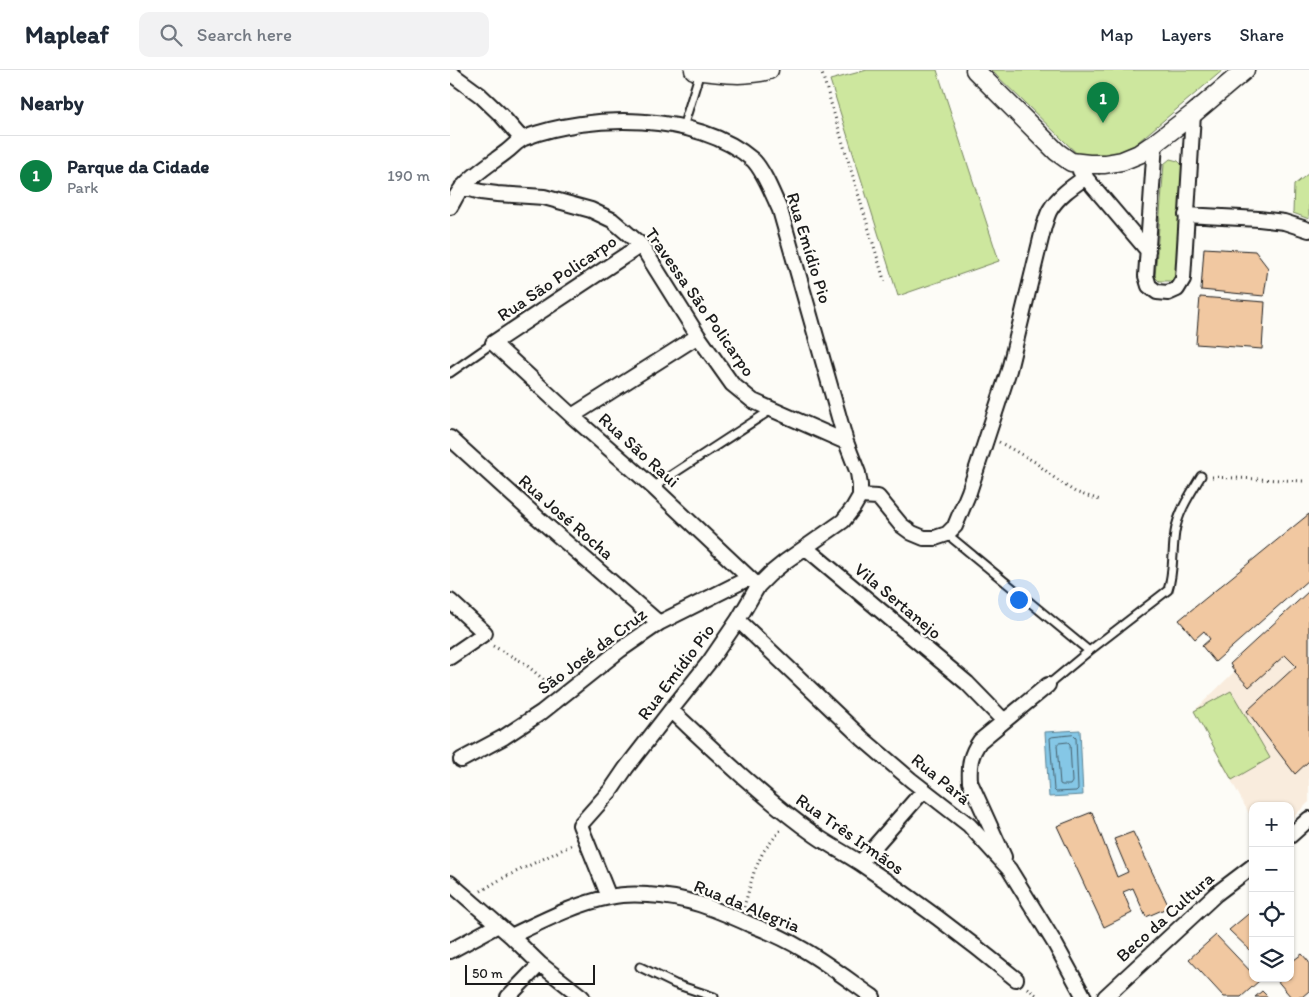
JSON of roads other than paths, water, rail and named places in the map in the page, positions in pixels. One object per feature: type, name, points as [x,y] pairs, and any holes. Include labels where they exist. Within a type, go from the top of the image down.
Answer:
[{"type":"street","points":[[697,70],[737,74],[769,70]]},
{"type":"street","points":[[975,70],[1057,152],[1071,162],[1086,177],[1148,251]]},
{"type":"street","points":[[1071,162],[1105,164],[1122,161],[1139,154],[1193,114],[1244,70]]},
{"type":"street","points":[[450,72],[480,95],[522,139],[462,187],[450,207]]},
{"type":"street","points":[[1155,143],[1146,276],[1149,286],[1157,292],[1168,293],[1177,289],[1182,279],[1193,114]]},
{"type":"street","name":"Rua Emídio Pio","points":[[522,139],[559,128],[599,122],[640,121],[683,127],[708,135],[735,147],[754,161],[769,184],[780,210],[860,485],[860,496],[843,521],[770,574],[753,582],[738,620],[710,661],[611,790],[580,825],[609,897]]},
{"type":"street","points":[[860,496],[878,498],[901,526],[924,538],[935,538],[947,534],[955,526],[969,492],[1009,370],[1044,226],[1050,210],[1069,188],[1086,177]]},
{"type":"street","name":"Travessa São Policarpo","points":[[462,187],[481,192],[544,198],[591,210],[612,220],[641,245],[698,336],[732,384],[753,401],[846,442]]},
{"type":"street","points":[[1186,215],[1284,222],[1309,230]]},
{"type":"street","name":"Rua São Policarpo","points":[[494,343],[641,245]]},
{"type":"street","points":[[572,416],[698,336]]},
{"type":"street","name":"Rua São Raui","points":[[494,343],[572,416],[653,487],[753,582]]},
{"type":"street","name":"Rua José Rocha","points":[[450,438],[538,518],[659,623]]},
{"type":"street","name":"Vila Sertanejo","points":[[806,548],[966,683],[1004,722]]},
{"type":"street","name":"São José da Cruz","points":[[462,760],[512,732],[542,712],[620,650],[659,623],[753,582]]},
{"type":"street","points":[[450,601],[481,635],[450,657]]},
{"type":"street","name":"Rua Pará","points":[[738,620],[863,739],[969,825],[1009,869],[1054,942],[1084,997]]},
{"type":"street","points":[[1009,869],[970,782],[969,768],[974,750],[980,741],[1048,685]]},
{"type":"street","name":"Rua Três Irmãos","points":[[671,710],[764,796],[816,835],[860,863],[956,932],[1016,979]]},
{"type":"street","points":[[860,863],[924,790]]},
{"type":"street","points":[[1294,832],[1309,819]]},
{"type":"street","name":"Beco da Cultura","points":[[1105,997],[1216,894],[1249,869]]},
{"type":"street","points":[[450,883],[540,964],[582,997]]},
{"type":"street","name":"Rua da Alegria","points":[[511,936],[574,908],[609,897],[628,894],[688,900],[718,910],[775,934],[803,949],[873,997]]},
{"type":"street","points":[[450,951],[498,925]]},
{"type":"street","points":[[508,997],[540,964]]},
{"type":"lane","points":[[683,127],[697,70]]},
{"type":"lane","points":[[450,373],[494,343]]},
{"type":"lane","points":[[653,487],[772,409]]},
{"type":"lane","points":[[1048,685],[1168,590],[1172,579],[1175,530],[1186,501],[1201,476]]},
{"type":"lane","points":[[947,534],[1089,651]]},
{"type":"lane","points":[[640,968],[675,984],[714,997]]},
{"type":"water","points":[[1080,730],[1083,795],[1049,797],[1045,732]]},
{"type":"place","name":"Parque da Cidade","points":[[1103,123]]}]
